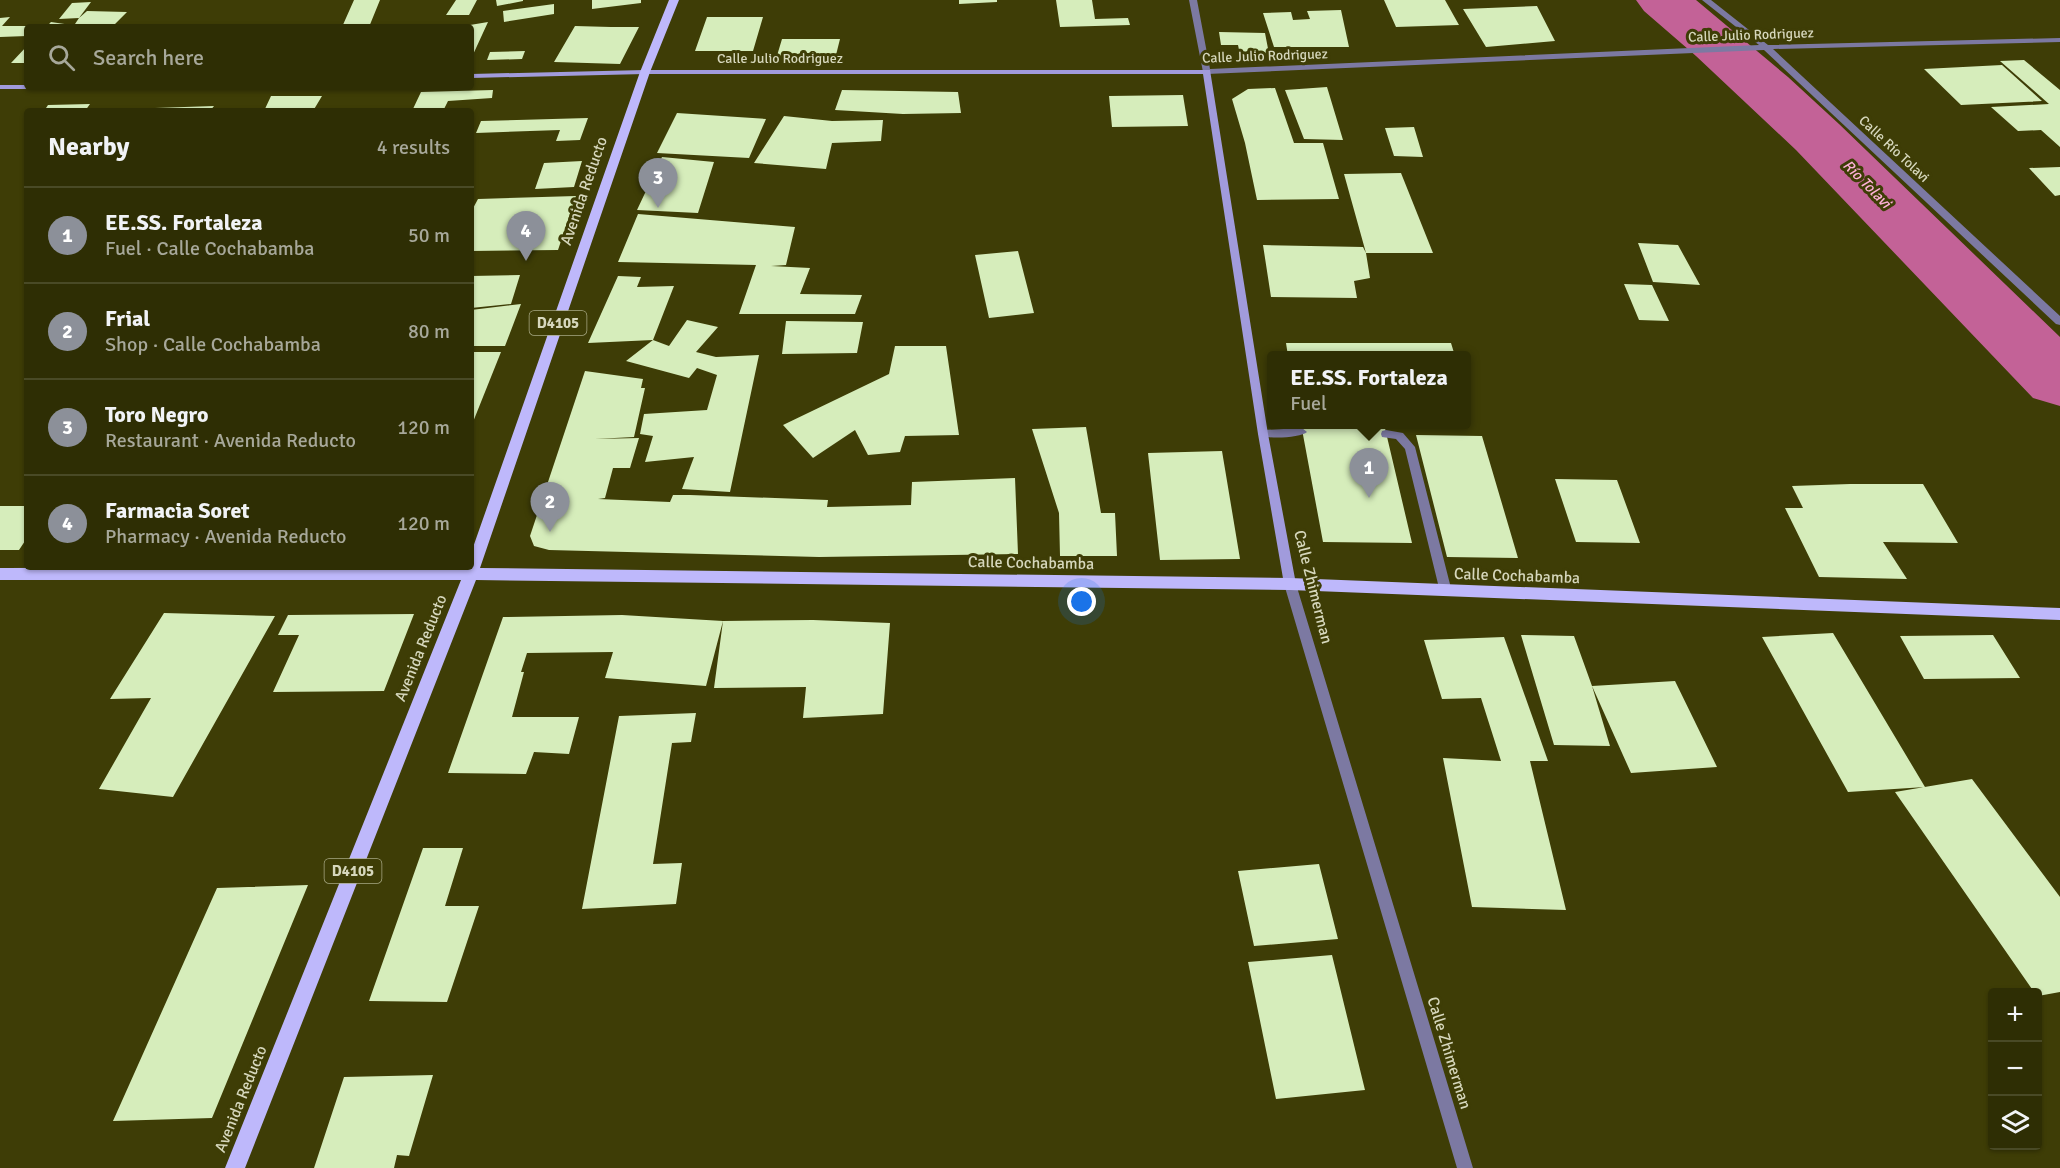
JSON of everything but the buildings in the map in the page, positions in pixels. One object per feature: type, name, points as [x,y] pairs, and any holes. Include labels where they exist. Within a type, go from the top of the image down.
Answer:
[{"type":"main road","name":"Avenida Reducto","points":[[474,565],[645,72],[674,0]]},
{"type":"main road","name":"Calle Julio Rodriguez","points":[[474,76],[645,72],[1207,72]]},
{"type":"main road","name":"Calle Zhimerman","points":[[1207,72],[1263,434],[1290,584]]},
{"type":"main road","points":[[0,87],[24,87]]},
{"type":"main road","name":"Avenida Reducto","points":[[235,1168],[472,570]]},
{"type":"main road","name":"Calle Cochabamba","points":[[0,574],[471,574],[1290,584],[1446,592],[2060,614]]},
{"type":"street","name":"Calle Zhimerman","points":[[1193,0],[1207,72]]},
{"type":"street","name":"Calle Río Tolavi","points":[[1706,0],[1766,47],[2060,322]]},
{"type":"street","name":"Calle Julio Rodriguez","points":[[1207,72],[1738,48],[2060,40]]},
{"type":"street","points":[[1263,434],[1302,432]]},
{"type":"street","points":[[1386,434],[1399,436],[1410,447],[1446,592]]},
{"type":"street","name":"Calle Zhimerman","points":[[1290,584],[1465,1168]]},
{"type":"waterway","name":"Río Tolavi","points":[[1663,0],[1768,89],[2060,380]]},
{"type":"place","name":"Toro Negro","points":[[658,208]]},
{"type":"place","name":"Farmacia Soret","points":[[526,261]]},
{"type":"place","name":"EE.SS. Fortaleza","points":[[1369,498]]},
{"type":"place","name":"Frial","points":[[550,532]]}]
